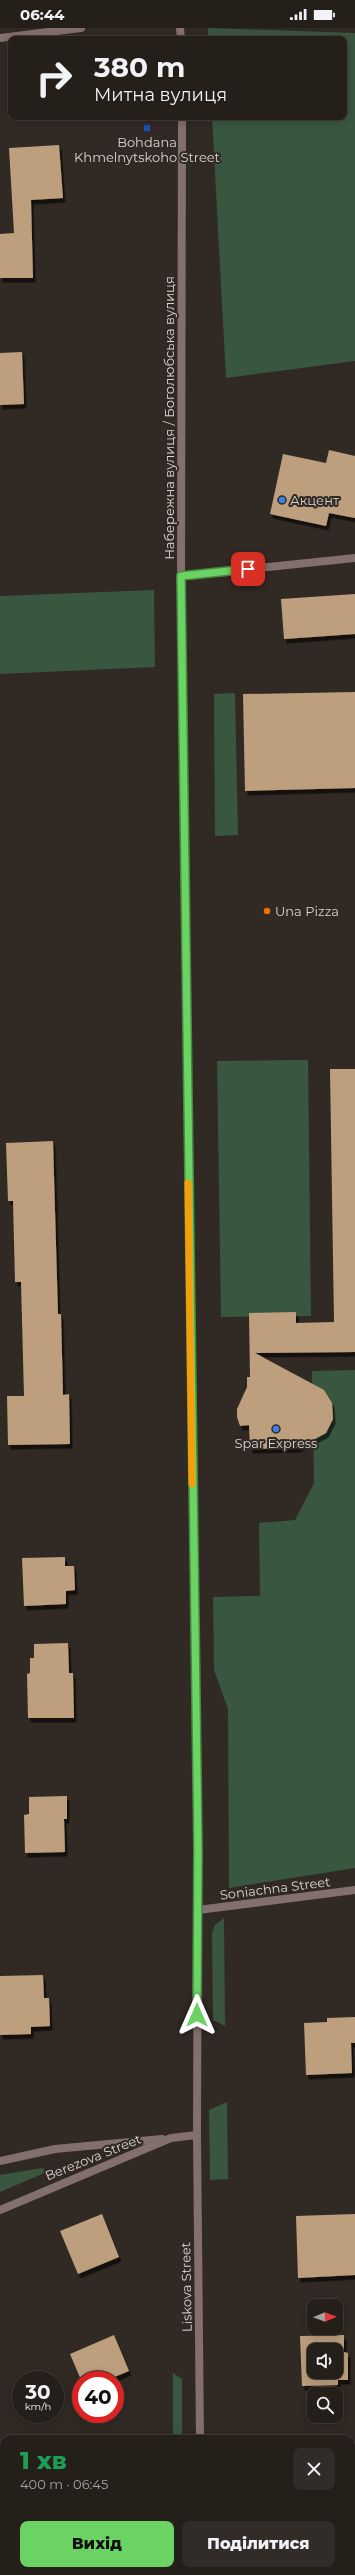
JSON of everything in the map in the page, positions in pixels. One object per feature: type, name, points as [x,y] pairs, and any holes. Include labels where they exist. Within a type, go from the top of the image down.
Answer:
[{"type":"street","points":[[16,36],[81,28]]},
{"type":"street","name":"Набережна вулиця / Боголюбська вулиця","points":[[182,120],[181,576],[198,1910],[197,2135]]},
{"type":"street","points":[[181,576],[355,558]]},
{"type":"street","name":"Soniachna Street","points":[[198,1910],[355,1890]]},
{"type":"street","name":"Berezova Street","points":[[0,2210],[171,2138],[197,2135]]},
{"type":"street","name":"Liskova Street","points":[[197,2135],[200,2435]]},
{"type":"street","points":[[0,2160],[55,2149],[171,2138]]},
{"type":"green space","points":[[208,28],[355,33],[355,361],[226,378],[212,120],[347,120],[347,36],[208,36]]},
{"type":"green space","points":[[154,590],[155,667],[0,674],[0,596]]},
{"type":"green space","points":[[235,693],[238,835],[215,836],[214,694]]},
{"type":"green space","points":[[308,1060],[311,1316],[221,1317],[217,1061]]},
{"type":"green space","points":[[355,1370],[355,1868],[229,1888],[228,1709],[214,1670],[213,1597],[260,1596],[259,1523],[295,1520],[314,1483],[312,1371]]},
{"type":"green space","points":[[224,1918],[225,2026],[213,2020],[212,1933],[215,1925]]},
{"type":"green space","points":[[227,2102],[228,2179],[210,2180],[209,2110]]},
{"type":"green space","points":[[42,2168],[47,2172],[0,2192],[0,2175]]},
{"type":"green space","points":[[173,2373],[182,2379],[182,2435],[173,2435]]},
{"type":"building","points":[[59,145],[63,198],[31,200],[33,278],[0,278],[0,234],[14,233],[9,148]]},
{"type":"building","points":[[22,352],[24,404],[0,405],[0,353]]},
{"type":"building","points":[[329,450],[355,456],[355,518],[329,513],[326,526],[270,514],[283,454],[326,463]]},
{"type":"building","points":[[355,594],[355,634],[284,639],[281,599]]},
{"type":"building","points":[[355,692],[355,788],[245,791],[243,694]]},
{"type":"building","points":[[330,1069],[355,1069],[355,1352],[255,1353],[324,1390],[332,1403],[333,1419],[326,1433],[298,1448],[250,1449],[249,1425],[240,1426],[237,1417],[237,1409],[247,1387],[247,1377],[250,1377],[249,1313],[296,1312],[296,1323],[334,1322]]},
{"type":"building","points":[[53,1141],[58,1314],[61,1314],[63,1395],[69,1394],[70,1444],[8,1445],[7,1396],[24,1396],[21,1282],[15,1282],[13,1201],[8,1201],[6,1143]]},
{"type":"building","points":[[65,1557],[65,1566],[74,1566],[75,1590],[66,1591],[66,1604],[24,1606],[22,1558]]},
{"type":"building","points":[[68,1643],[69,1673],[73,1673],[74,1718],[28,1718],[27,1674],[30,1673],[30,1658],[34,1658],[34,1644]]},
{"type":"building","points":[[67,1796],[67,1819],[64,1819],[65,1852],[25,1853],[24,1815],[29,1814],[29,1797]]},
{"type":"building","points":[[43,1975],[44,1998],[49,1998],[50,2026],[31,2027],[31,2034],[0,2035],[0,1976]]},
{"type":"building","points":[[355,2017],[355,2043],[351,2043],[352,2073],[306,2075],[304,2023],[327,2022],[327,2018]]},
{"type":"building","points":[[102,2214],[119,2257],[78,2274],[60,2231]]},
{"type":"building","points":[[355,2214],[355,2275],[298,2278],[296,2216]]},
{"type":"building","points":[[114,2335],[129,2371],[124,2373],[124,2371],[77,2371],[70,2354]]},
{"type":"building","points":[[344,2335],[344,2352],[348,2353],[348,2380],[338,2380],[338,2385],[302,2386],[300,2336]]},
{"type":"slow traffic","points":[[188,1183],[192,1484]]},
{"type":"place","name":"Bohdana Khmelnytskoho Street","points":[[147,128]]},
{"type":"place","name":"Акцент","points":[[282,500]]},
{"type":"place","name":"Una Pizza","points":[[267,911]]},
{"type":"place","name":"Spar Express","points":[[276,1429]]},
{"type":"route","points":[[197,2015],[198,1850],[181,576],[248,569]]}]
